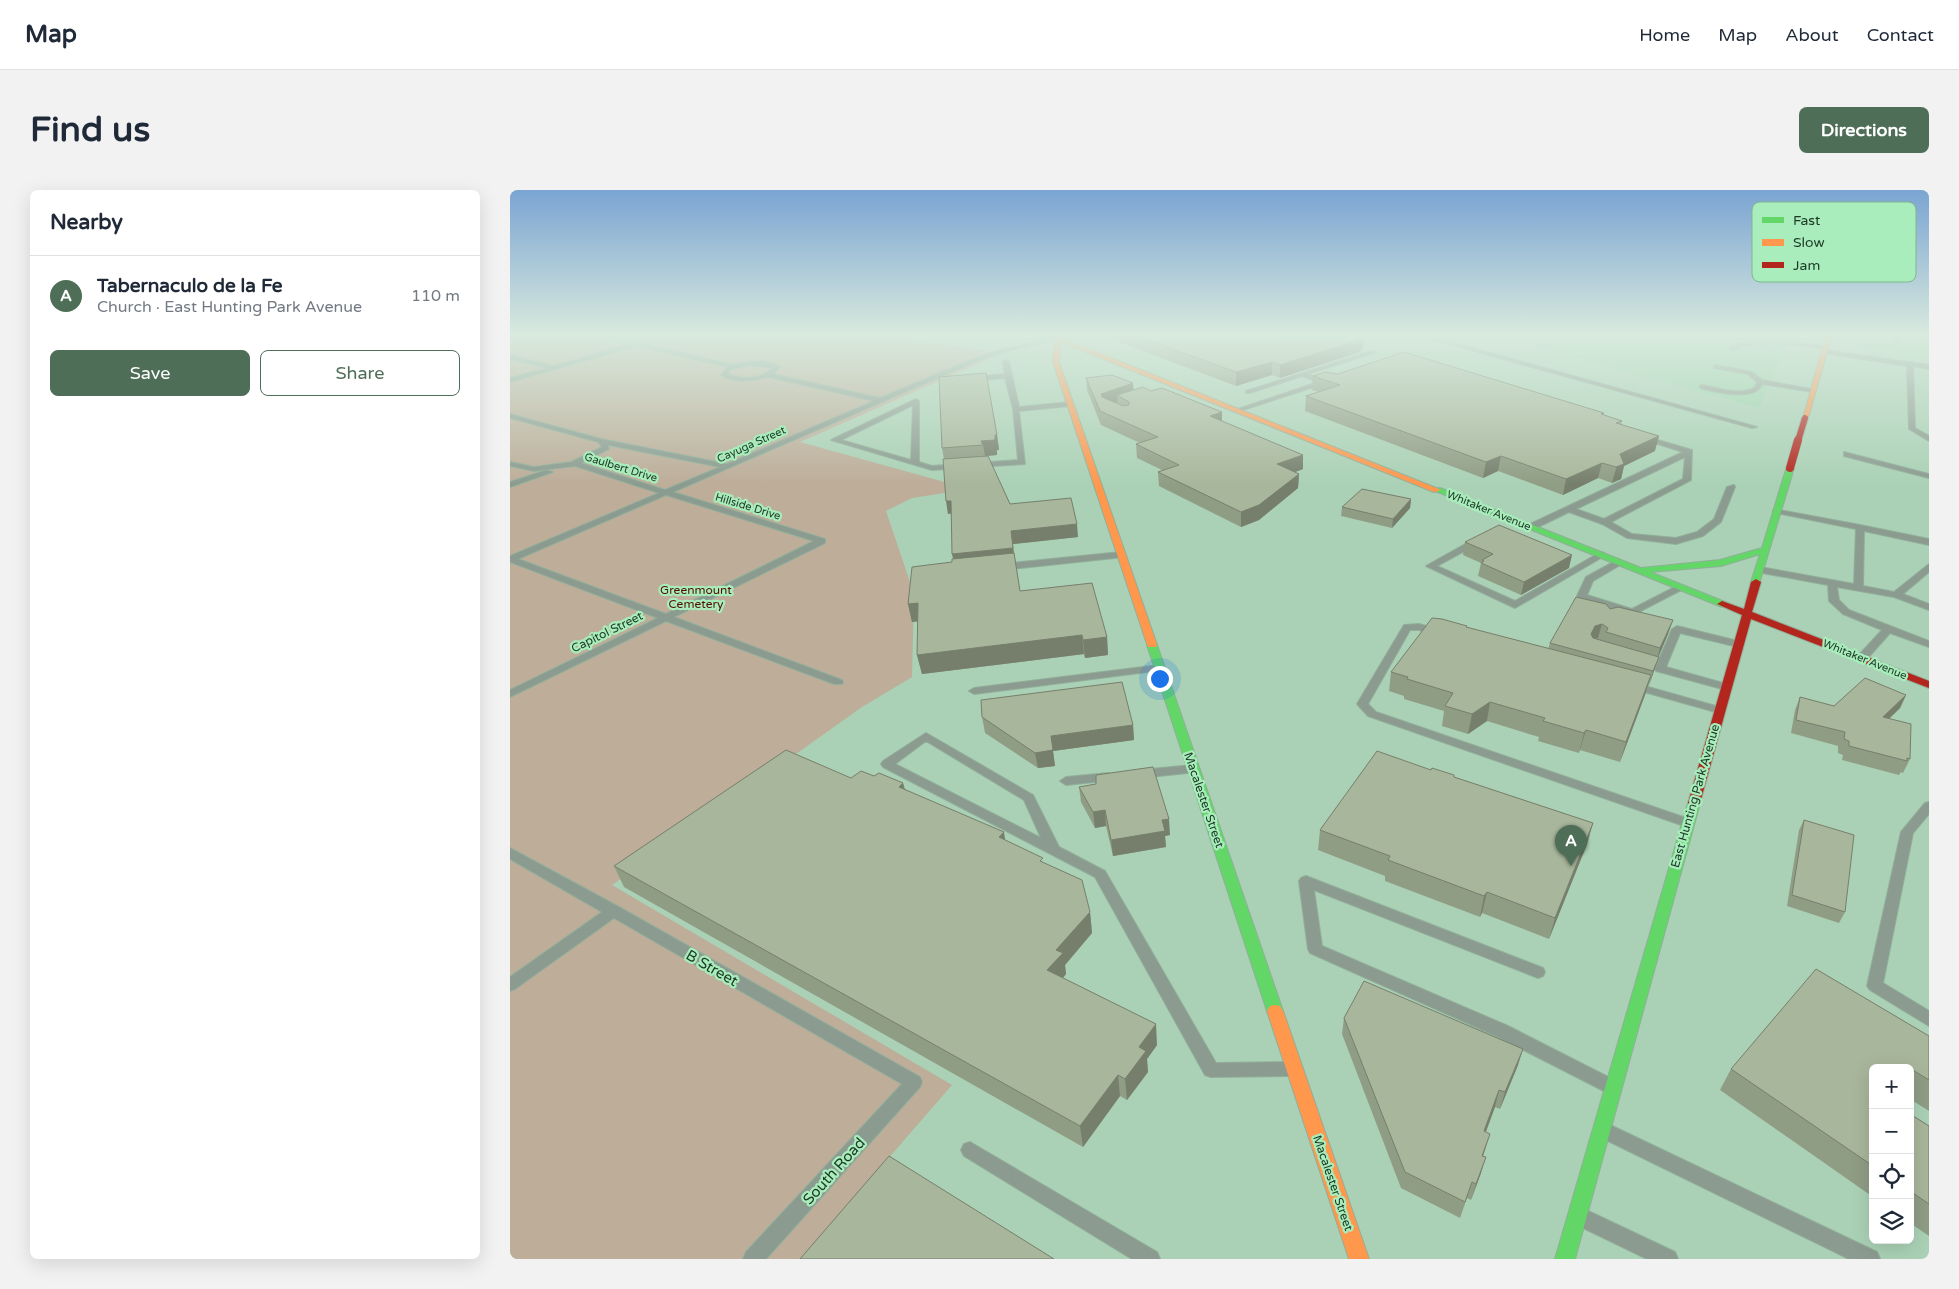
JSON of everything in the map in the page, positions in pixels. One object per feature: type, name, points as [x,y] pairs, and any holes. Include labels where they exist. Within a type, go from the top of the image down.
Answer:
[{"type":"main road","name":"Macalester Street","points":[[1064,385],[1359,1259]]},
{"type":"main road","name":"Whitaker Avenue","points":[[1168,385],[1238,410],[1510,523],[1530,526],[1680,588],[1929,685]]},
{"type":"main road","name":"East Hunting Park Avenue","points":[[1565,1259],[1746,613],[1815,385]]},
{"type":"main road","points":[[1638,570],[1694,568],[1745,558],[1765,550]]},
{"type":"lane","points":[[812,385],[879,400]]},
{"type":"lane","name":"Cayuga Street","points":[[510,559],[917,385]]},
{"type":"lane","points":[[915,463],[916,401],[835,440],[932,468],[1022,462],[1016,409],[1010,385]]},
{"type":"lane","points":[[1248,392],[1269,385]]},
{"type":"lane","points":[[1238,410],[1321,385]]},
{"type":"lane","points":[[1600,385],[1754,427]]},
{"type":"lane","points":[[1702,387],[1752,392],[1757,389],[1759,385]]},
{"type":"lane","points":[[1779,385],[1813,390]]},
{"type":"lane","points":[[1911,385],[1912,429],[1929,439]]},
{"type":"lane","points":[[1016,409],[1070,404]]},
{"type":"lane","points":[[510,416],[600,441],[728,466]]},
{"type":"lane","points":[[1635,436],[1689,452]]},
{"type":"lane","points":[[510,485],[575,464],[598,453],[606,447],[600,441]]},
{"type":"lane","points":[[598,453],[619,448],[634,448]]},
{"type":"lane","points":[[1530,526],[1689,452]]},
{"type":"lane","points":[[1605,522],[1687,480],[1689,452]]},
{"type":"lane","points":[[1848,454],[1929,476]]},
{"type":"lane","name":"Gaulbert Drive","points":[[510,464],[534,469],[575,464],[667,493]]},
{"type":"lane","points":[[1569,509],[1605,522],[1630,536],[1676,541],[1700,534],[1718,520],[1731,487]]},
{"type":"lane","name":"Hillside Drive","points":[[667,493],[822,541]]},
{"type":"lane","points":[[1777,511],[1929,542]]},
{"type":"lane","points":[[1858,588],[1860,527]]},
{"type":"lane","points":[[1481,539],[1430,566],[1515,605],[1602,555]]},
{"type":"lane","name":"Capitol Street","points":[[510,694],[822,541]]},
{"type":"lane","points":[[993,568],[1121,555]]},
{"type":"lane","points":[[510,559],[838,682]]},
{"type":"lane","points":[[1619,562],[1589,579],[1582,596],[1616,610],[1632,612],[1648,618]]},
{"type":"lane","points":[[1896,595],[1929,567]]},
{"type":"lane","points":[[1760,570],[1896,595],[1929,606]]},
{"type":"lane","points":[[1832,583],[1834,601],[1846,612],[1929,644]]},
{"type":"lane","points":[[1632,612],[1680,588]]},
{"type":"lane","points":[[1447,635],[1419,627],[1407,628],[1362,704],[1372,714],[1688,823]]},
{"type":"lane","points":[[1726,687],[1656,668],[1673,628],[1738,644]]},
{"type":"lane","points":[[1862,658],[1888,629]]},
{"type":"lane","points":[[974,691],[1159,668]]},
{"type":"lane","points":[[1625,684],[1719,710]]},
{"type":"lane","points":[[1052,850],[1029,798],[926,736],[887,764],[1052,850],[1100,874],[1211,1070],[1295,1070]]},
{"type":"lane","points":[[1066,781],[1193,769]]},
{"type":"lane","points":[[1929,806],[1907,832],[1875,986],[1929,1019]]},
{"type":"lane","name":"B Street","points":[[510,853],[914,1082]]},
{"type":"lane","points":[[1538,972],[1306,880],[1315,949],[1502,1031],[1614,1088]]},
{"type":"lane","points":[[510,985],[614,911]]},
{"type":"lane","name":"South Road","points":[[753,1259],[914,1082]]},
{"type":"lane","points":[[1602,1129],[1870,1259]]},
{"type":"lane","points":[[970,1150],[1150,1259]]},
{"type":"lane","points":[[1578,1215],[1668,1259]]},
{"type":"shaded area","points":[[1675,385],[1769,385],[1759,408]]},
{"type":"green space","name":"Greenmount Cemetery","points":[[510,385],[930,385],[800,442],[970,489],[912,498],[886,511],[914,594],[912,677],[862,707],[612,885],[952,1085],[801,1259],[510,1259]]},
{"type":"building","points":[[939,385],[988,385],[997,435],[995,435],[995,440],[981,441],[983,445],[942,448]]},
{"type":"building","points":[[1089,385],[1128,385],[1101,394],[1102,397],[1123,406],[1129,405],[1129,402],[1117,395],[1143,387],[1151,391],[1162,388],[1222,412],[1210,416],[1303,455],[1277,464],[1299,474],[1259,505],[1241,512],[1158,472],[1179,465],[1136,444],[1158,437],[1100,411]]},
{"type":"building","points":[[1340,385],[1512,385],[1604,413],[1601,414],[1622,421],[1616,423],[1659,436],[1620,454],[1624,464],[1616,467],[1602,463],[1566,479],[1501,456],[1486,462],[1306,396]]},
{"type":"building","points":[[988,456],[1010,504],[1071,498],[1077,524],[1011,531],[1013,548],[952,554],[951,501],[946,501],[943,459]]},
{"type":"building","points":[[1362,489],[1411,499],[1393,519],[1342,507]]},
{"type":"building","points":[[1499,525],[1572,555],[1524,582],[1481,563],[1484,561],[1482,560],[1493,554],[1465,542]]},
{"type":"building","points":[[1014,553],[1020,591],[1092,583],[1107,637],[1083,640],[1082,635],[917,655],[918,603],[908,604],[912,567],[952,562],[952,559]]},
{"type":"building","points":[[1576,597],[1606,604],[1610,609],[1618,607],[1673,620],[1660,648],[1606,632],[1608,628],[1602,624],[1595,626],[1591,634],[1593,638],[1659,657],[1653,671],[1550,643]]},
{"type":"building","points":[[1432,618],[1442,619],[1466,627],[1651,675],[1626,742],[1586,730],[1584,733],[1543,721],[1545,718],[1490,702],[1472,714],[1445,706],[1453,693],[1391,672]]},
{"type":"building","points":[[1865,678],[1906,695],[1883,717],[1911,724],[1910,759],[1907,758],[1907,761],[1849,746],[1849,741],[1844,739],[1845,732],[1796,720],[1800,697],[1834,706]]},
{"type":"building","points":[[1122,682],[1133,725],[1051,736],[1053,750],[1035,753],[982,717],[981,700]]},
{"type":"building","points":[[786,750],[851,778],[861,771],[874,776],[879,773],[903,783],[899,787],[1004,832],[999,837],[1043,858],[1040,861],[1082,880],[1090,912],[1056,950],[1063,953],[1047,970],[1156,1024],[1139,1047],[1146,1051],[1125,1079],[1118,1075],[1080,1126],[614,866]]},
{"type":"building","points":[[1377,751],[1431,770],[1432,768],[1454,775],[1454,777],[1593,823],[1555,918],[1487,892],[1484,896],[1388,860],[1390,856],[1320,830]]},
{"type":"building","points":[[1153,767],[1169,819],[1162,820],[1165,831],[1111,840],[1105,810],[1093,812],[1079,787],[1096,784],[1096,775]]},
{"type":"building","points":[[1804,820],[1854,835],[1845,912],[1792,895]]},
{"type":"building","points":[[1816,969],[1929,1036],[1929,1080],[1914,1071],[1914,1064],[1869,1064],[1869,1163],[1731,1069]]},
{"type":"building","points":[[1364,981],[1523,1049],[1505,1092],[1499,1090],[1484,1131],[1490,1134],[1482,1156],[1486,1157],[1476,1184],[1472,1182],[1465,1202],[1405,1172],[1344,1018]]},
{"type":"building","points":[[1914,1117],[1929,1126],[1929,1204],[1914,1194]]},
{"type":"building","points":[[889,1156],[1054,1259],[800,1259]]},
{"type":"traffic: fast","points":[[1756,582],[1790,468]]},
{"type":"traffic: fast","points":[[1437,490],[1722,604]]},
{"type":"traffic: fast","points":[[1644,570],[1721,563],[1765,550]]},
{"type":"traffic: fast","points":[[1152,645],[1275,1011]]},
{"type":"traffic: fast","points":[[1565,1259],[1694,803]]},
{"type":"traffic: slow","points":[[1064,385],[1152,645]]},
{"type":"traffic: slow","points":[[1173,385],[1437,490]]},
{"type":"traffic: slow","points":[[1805,418],[1815,385]]},
{"type":"traffic: slow","points":[[1275,1011],[1359,1259]]},
{"type":"traffic: jam","points":[[1790,468],[1805,418]]},
{"type":"traffic: jam","points":[[1694,803],[1756,582]]},
{"type":"traffic: jam","points":[[1722,604],[1929,685]]},
{"type":"place","name":"Tabernaculo de la Fe","points":[[1571,866]]}]
